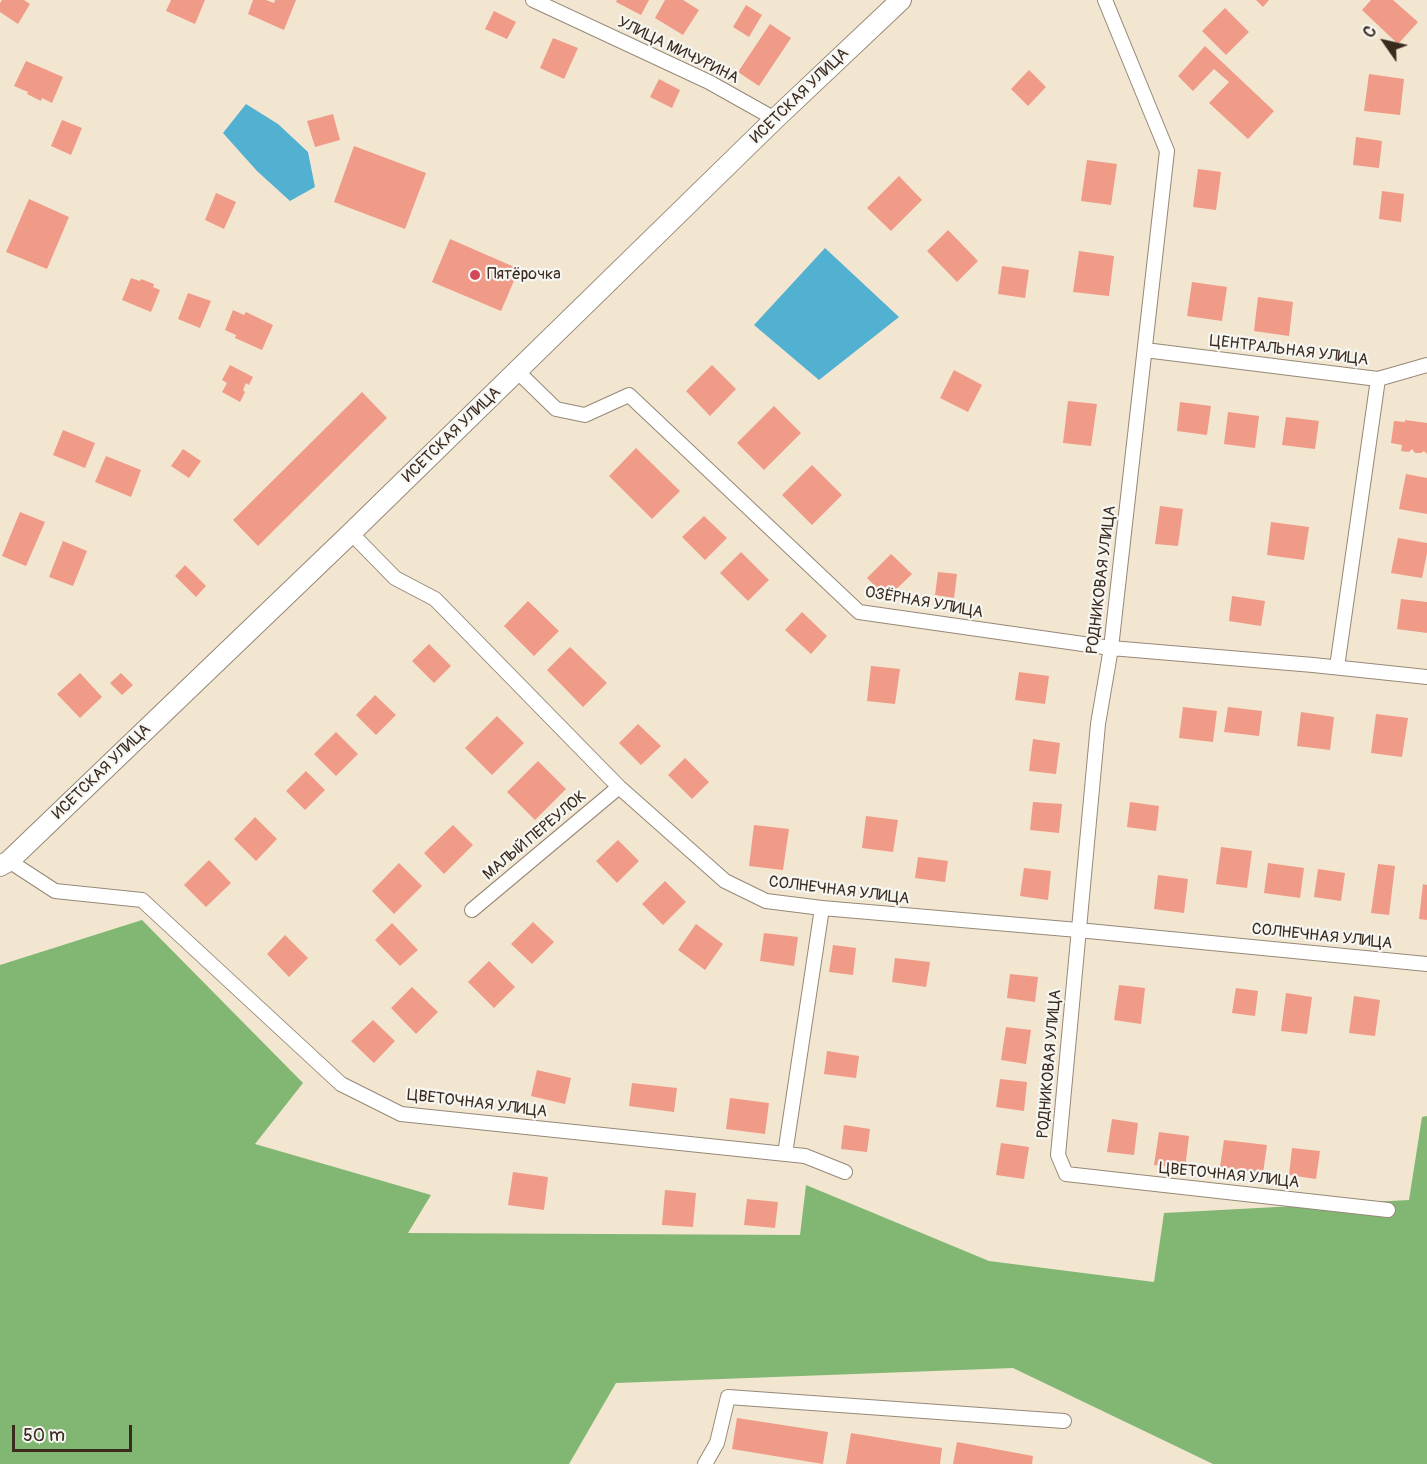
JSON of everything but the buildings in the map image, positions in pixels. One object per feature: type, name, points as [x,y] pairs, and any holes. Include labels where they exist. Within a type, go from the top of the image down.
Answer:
[{"type":"main road","name":"ИСЕТСКАЯ УЛИЦА","points":[[5,863],[351,533],[775,119],[901,0]]},
{"type":"street","name":"УЛИЦА МИЧУРИНА","points":[[533,0],[709,82],[775,119]]},
{"type":"street","name":"РОДНИКОВАЯ УЛИЦА","points":[[1066,1174],[1058,1155],[1098,724],[1111,648],[1167,151],[1105,0]]},
{"type":"street","name":"ЦЕНТРАЛЬНАЯ УЛИЦА","points":[[1145,350],[1378,379],[1427,364]]},
{"type":"street","name":"ОЗЁРНАЯ УЛИЦА","points":[[518,372],[556,409],[585,416],[628,395],[860,612],[1111,648],[1427,677]]},
{"type":"street","points":[[1337,667],[1378,379]]},
{"type":"street","name":"СОЛНЕЧНАЯ УЛИЦА","points":[[351,533],[395,578],[435,599],[619,787],[725,881],[766,902],[1427,964]]},
{"type":"street","name":"МАЛЫЙ ПЕРЕУЛОК","points":[[472,910],[619,787]]},
{"type":"street","name":"ЦВЕТОЧНАЯ УЛИЦА","points":[[5,863],[56,891],[142,900],[341,1084],[401,1114],[805,1156],[845,1172]]},
{"type":"street","points":[[785,1154],[822,908]]},
{"type":"street","name":"ЦВЕТОЧНАЯ УЛИЦА","points":[[1066,1174],[1388,1210]]},
{"type":"street","points":[[705,1464],[717,1443],[728,1397],[1064,1421]]},
{"type":"green space","points":[[142,920],[303,1083],[255,1144],[431,1195],[408,1233],[800,1235],[806,1185],[989,1261],[1154,1282],[1164,1213],[1409,1200],[1422,1117],[1427,1116],[1427,1464],[1213,1464],[1013,1368],[616,1383],[569,1464],[0,1464],[0,965]]},
{"type":"water","points":[[246,104],[278,124],[308,152],[315,187],[290,201],[257,171],[223,133]]},
{"type":"water","points":[[825,248],[899,317],[819,380],[754,325]]},
{"type":"place","name":"Пятёрочка","points":[[475,275]]}]
